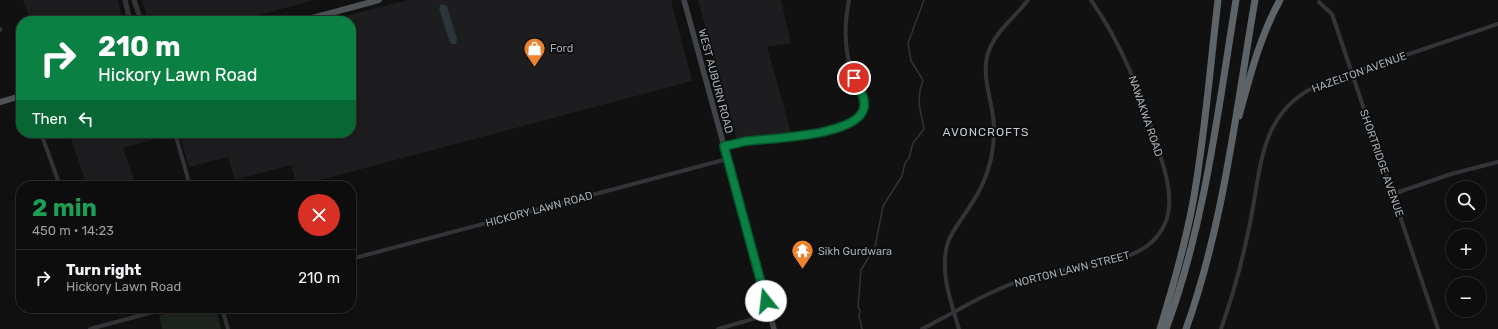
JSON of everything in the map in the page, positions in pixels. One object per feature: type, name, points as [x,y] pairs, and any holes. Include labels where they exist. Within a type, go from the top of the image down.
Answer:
[{"type":"highway","points":[[1160,329],[1179,262],[1195,190],[1218,0]]},
{"type":"highway","points":[[1166,329],[1184,274],[1200,209],[1236,0]]},
{"type":"highway","points":[[1186,329],[1212,240],[1229,153],[1255,0]]},
{"type":"highway","points":[[1229,153],[1258,49],[1270,18],[1280,0]]},
{"type":"main road","points":[[320,16],[379,0]]},
{"type":"main road","name":"WEST AUBURN ROAD","points":[[684,0],[774,329]]},
{"type":"main road","points":[[0,102],[16,97]]},
{"type":"street","points":[[125,0],[129,16]]},
{"type":"street","points":[[134,0],[139,16]]},
{"type":"street","points":[[724,146],[747,141],[820,132],[844,126],[859,117],[863,111],[864,103],[851,71],[847,51],[846,19],[849,0]]},
{"type":"street","points":[[959,329],[945,267],[948,244],[953,231],[971,206],[984,181],[992,151],[994,122],[986,77],[987,54],[997,35],[1028,0]]},
{"type":"street","name":"NAWAKWA ROAD","points":[[1091,0],[1110,29],[1133,74],[1165,172],[1169,192],[1169,209],[1166,221],[1156,238]]},
{"type":"street","name":"SHORTRIDGE AVENUE","points":[[1319,2],[1332,14],[1438,329]]},
{"type":"street","name":"HAZELTON AVENUE","points":[[1221,329],[1248,236],[1262,156],[1270,131],[1284,109],[1297,97],[1317,85],[1498,24]]},
{"type":"street","points":[[43,138],[58,181]]},
{"type":"street","points":[[176,138],[189,181]]},
{"type":"street","name":"HICKORY LAWN ROAD","points":[[356,258],[727,159]]},
{"type":"street","points":[[1393,194],[1446,176],[1498,162]]},
{"type":"street","name":"NORTON LAWN STREET","points":[[922,329],[1012,283],[1038,275],[1121,257],[1143,248],[1156,238]]},
{"type":"street","points":[[90,329],[149,313]]},
{"type":"street","points":[[223,313],[228,329]]},
{"type":"street","points":[[718,329],[770,314]]},
{"type":"shaded area","points":[[23,0],[118,0],[122,16],[29,16]]},
{"type":"shaded area","points":[[142,0],[315,0],[255,16],[147,16]]},
{"type":"shaded area","points":[[408,0],[671,0],[692,81],[316,181],[296,181],[291,165],[235,180],[228,157],[189,167],[180,138],[356,138],[356,16],[346,16]]},
{"type":"shaded area","points":[[698,0],[781,0],[791,43],[767,47],[791,132],[737,140]]},
{"type":"shaded area","points":[[441,4],[447,6],[457,39],[456,44],[451,44],[449,40],[439,8]]},
{"type":"shaded area","points":[[71,138],[161,138],[123,148],[134,181],[85,181]]},
{"type":"shaded area","points":[[170,313],[217,313],[221,329],[162,329],[159,316]]},
{"type":"waterway","points":[[862,329],[859,316],[860,310],[858,307],[861,270],[875,247],[883,206],[902,176],[905,163],[909,158],[913,143],[924,129],[919,104],[920,90],[923,80],[911,61],[908,43],[924,0]]},
{"type":"place","name":"Ford","points":[[535,68]]},
{"type":"place","name":"Sikh Gurdwara","points":[[802,270]]},
{"type":"district","name":"AVONCROFTS","points":[[986,132]]},
{"type":"route","points":[[766,301],[724,146],[747,141],[806,135],[840,127],[856,120],[863,111],[864,99],[854,78]]}]
